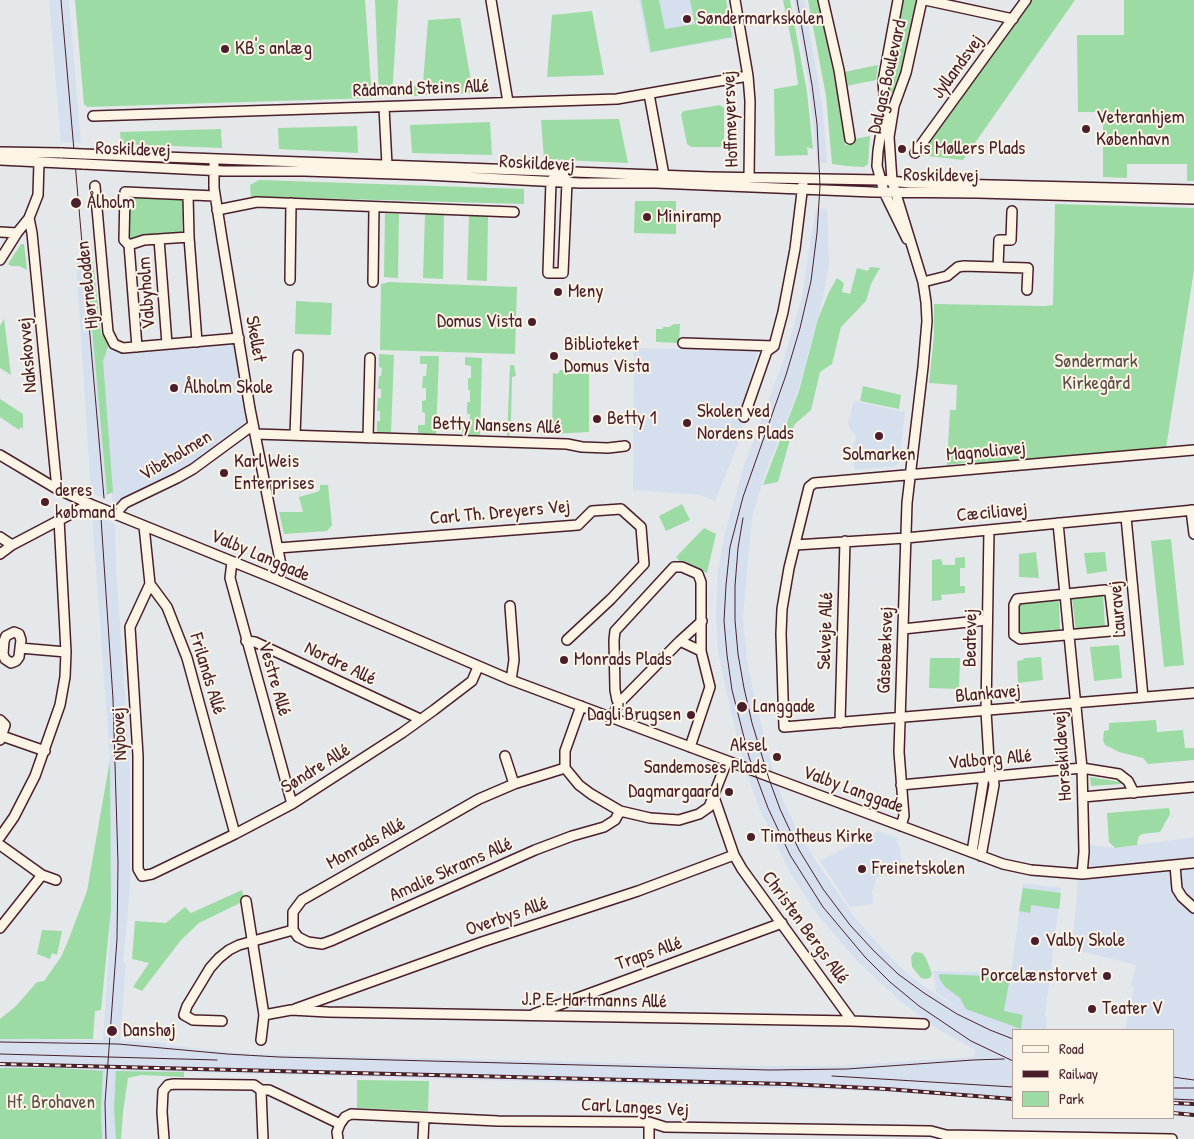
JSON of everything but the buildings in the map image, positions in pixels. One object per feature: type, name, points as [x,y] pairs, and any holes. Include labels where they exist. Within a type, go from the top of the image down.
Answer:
[{"type":"street","points":[[491,0],[508,102]]},
{"type":"street","name":"Hoffmeyersvej","points":[[735,0],[748,76],[750,102],[749,178]]},
{"type":"street","points":[[824,0],[839,70],[850,139]]},
{"type":"street","name":"Dalgas Boulevard","points":[[898,0],[883,81],[884,118],[877,166],[884,192],[898,224],[913,250]]},
{"type":"street","points":[[923,0],[1013,19]]},
{"type":"street","name":"Dalgas Boulevard","points":[[913,250],[892,181],[889,137],[894,106],[906,73],[923,0]]},
{"type":"street","name":"Jyllandsvej","points":[[915,153],[1026,0]]},
{"type":"street","name":"Rådmand Steins Allé","points":[[93,116],[617,99],[748,76]]},
{"type":"street","points":[[649,94],[664,175]]},
{"type":"street","points":[[384,107],[387,165]]},
{"type":"street","name":"Roskildevej","points":[[0,152],[749,178],[884,192],[1194,190]]},
{"type":"street","name":"Roskildevej","points":[[0,160],[214,171],[304,171],[511,178],[567,182],[803,184],[880,180],[1194,199]]},
{"type":"street","name":"Skellet","points":[[214,160],[214,196],[254,429],[282,570],[278,580]]},
{"type":"street","points":[[0,260],[29,218],[38,195],[40,162]]},
{"type":"street","points":[[560,172],[567,182],[564,273],[548,273],[552,181],[560,172]]},
{"type":"street","points":[[744,418],[767,351],[774,346],[794,257],[803,184]]},
{"type":"street","name":"Hjørnelodden","points":[[95,186],[110,339],[118,347],[137,347],[239,338]]},
{"type":"street","name":"Valbyholm","points":[[137,347],[129,245],[124,240],[125,192],[214,196]]},
{"type":"street","points":[[188,195],[189,237],[197,342]]},
{"type":"street","points":[[217,210],[257,202],[514,212]]},
{"type":"street","points":[[290,280],[291,203]]},
{"type":"street","points":[[373,282],[374,206]]},
{"type":"street","points":[[998,267],[999,240],[1011,240],[1012,211]]},
{"type":"street","name":"Nakskovvej","points":[[29,218],[57,489]]},
{"type":"street","points":[[0,232],[17,233]]},
{"type":"street","name":"Valbyholm","points":[[129,245],[144,240],[189,237]]},
{"type":"street","name":"Valbyholm","points":[[159,239],[167,344]]},
{"type":"street","name":"Gåsebæksvej","points":[[900,826],[904,816],[899,758],[907,503],[926,334],[926,302],[923,282],[913,250]]},
{"type":"street","points":[[923,282],[947,276],[958,267],[964,266],[1028,268],[1027,290]]},
{"type":"street","points":[[683,343],[774,346]]},
{"type":"street","points":[[295,435],[298,355]]},
{"type":"street","points":[[368,438],[370,358]]},
{"type":"street","name":"Betty Nansens Allé","points":[[254,429],[295,435],[567,444],[582,447],[608,448],[625,446]]},
{"type":"street","name":"Vibeholmen","points":[[115,514],[125,503],[193,469],[254,429]]},
{"type":"street","name":"Magnoliavej","points":[[795,545],[809,487],[814,483],[1194,450]]},
{"type":"street","name":"Valby Langgade","points":[[0,455],[57,489],[90,504],[278,580],[478,667],[976,854],[1024,869],[1082,874],[1194,863]]},
{"type":"street","points":[[0,554],[12,545],[90,504]]},
{"type":"street","name":"Carl Th. Dreyers Vej","points":[[278,548],[578,525],[592,511],[621,509],[641,527],[644,564],[579,634],[567,640]]},
{"type":"street","points":[[1193,510],[1194,534]]},
{"type":"street","name":"Cæciliavej","points":[[795,545],[906,538],[1193,510]]},
{"type":"street","name":"Lauravej","points":[[1126,517],[1143,698]]},
{"type":"street","points":[[0,837],[26,796],[45,751],[60,704],[65,677],[66,652],[64,578],[59,519]]},
{"type":"street","name":"Horsekildevej","points":[[1058,523],[1082,768],[1084,852],[1082,874]]},
{"type":"street","points":[[144,526],[150,584]]},
{"type":"street","name":"Beatevej","points":[[976,854],[994,785],[989,777],[986,710],[989,530]]},
{"type":"street","points":[[0,537],[12,545]]},
{"type":"street","name":"Selveje Allé","points":[[840,723],[845,541]]},
{"type":"street","name":"Blankavej","points":[[795,545],[785,588],[782,617],[784,727],[1194,693]]},
{"type":"street","name":"Vestre Allé","points":[[232,562],[230,578],[292,804]]},
{"type":"street","points":[[619,703],[615,690],[615,631],[674,567],[682,567],[698,574],[701,582],[701,651],[710,687],[690,747]]},
{"type":"street","name":"Frilands Allé","points":[[150,584],[167,607],[182,643],[236,834]]},
{"type":"street","name":"Nybovej","points":[[150,584],[131,622],[130,632],[138,756],[138,869],[142,876],[152,874]]},
{"type":"street","points":[[1108,591],[1113,629],[1111,631],[1069,635],[1020,639],[1015,637],[1013,633],[1014,605],[1017,600],[1108,591]]},
{"type":"street","points":[[510,606],[514,660],[511,680]]},
{"type":"street","points":[[903,629],[987,620]]},
{"type":"street","points":[[612,717],[619,703],[702,621]]},
{"type":"street","name":"Nordre Allé","points":[[246,640],[255,642],[420,719]]},
{"type":"street","points":[[680,641],[701,651]]},
{"type":"street","points":[[20,648],[66,652]]},
{"type":"street","name":"Søndre Allé","points":[[152,874],[236,834],[292,804],[402,733],[472,681],[478,667]]},
{"type":"street","points":[[581,706],[565,751],[565,768],[579,785],[620,811],[650,818],[679,820],[699,814],[709,807],[727,761]]},
{"type":"street","points":[[0,720],[5,725],[1,738],[45,751]]},
{"type":"street","points":[[505,756],[514,784]]},
{"type":"street","name":"Monrads Allé","points":[[293,930],[293,912],[296,906],[308,895],[479,799],[514,784],[565,768]]},
{"type":"street","name":"Valborg Allé","points":[[901,785],[1082,768],[1119,774],[1128,781],[1134,792]]},
{"type":"street","points":[[1083,797],[1194,787]]},
{"type":"street","name":"Christen Bergs Allé","points":[[714,797],[734,855],[852,1021]]},
{"type":"street","name":"Amalie Skrams Allé","points":[[293,930],[298,937],[308,942],[322,944],[333,940],[535,850],[572,836],[604,827],[615,820],[620,811]]},
{"type":"street","points":[[0,845],[42,875],[56,880]]},
{"type":"street","name":"Overbys Allé","points":[[291,1010],[474,945],[647,888],[734,855]]},
{"type":"street","points":[[1174,865],[1177,889],[1182,897],[1194,908]]},
{"type":"street","points":[[0,928],[42,875]]},
{"type":"street","points":[[246,901],[264,1015],[261,1040]]},
{"type":"street","name":"Traps Allé","points":[[527,1016],[782,924]]},
{"type":"street","points":[[222,1021],[193,1020],[184,1015],[184,1011],[210,968],[218,958],[229,950],[252,940],[293,930]]},
{"type":"street","name":"J.P.E. Hartmanns Allé","points":[[264,1015],[291,1010],[924,1024]]},
{"type":"street","points":[[164,1139],[162,1100],[163,1091],[168,1085],[248,1085],[261,1090],[269,1090],[340,1124],[337,1132],[338,1139]]},
{"type":"street","points":[[261,1090],[263,1139]]},
{"type":"street","name":"Carl Langes Vej","points":[[340,1124],[345,1117],[351,1114],[424,1118],[649,1122],[665,1127],[934,1135],[1172,1139]]},
{"type":"street","points":[[423,1139],[424,1118]]},
{"type":"street","points":[[649,1122],[649,1139]]},
{"type":"shaded area","points":[[49,0],[69,0],[81,143],[61,142]]},
{"type":"shaded area","name":"Søndermarkskolen","points":[[639,0],[727,0],[734,38],[649,53]]},
{"type":"shaded area","points":[[794,0],[804,0],[822,104],[827,163],[817,163],[809,85]]},
{"type":"shaded area","points":[[816,208],[827,209],[829,263],[822,303],[798,391],[765,474],[752,517],[743,617],[747,662],[775,779],[798,832],[855,918],[898,965],[915,980],[955,1006],[936,992],[933,971],[1011,973],[1023,883],[1061,888],[1045,1016],[1047,1017],[1046,1029],[1012,1029],[1012,1101],[964,1096],[845,1090],[116,1071],[116,1139],[102,1139],[101,1109],[58,1068],[0,1068],[0,1039],[103,1040],[110,934],[110,760],[92,514],[115,524],[116,569],[127,723],[130,780],[130,887],[123,963],[126,963],[120,1041],[166,1043],[166,1045],[250,1054],[745,1066],[837,1066],[973,1057],[976,1050],[939,1030],[899,1000],[856,960],[815,911],[791,874],[759,808],[743,762],[724,681],[718,651],[716,614],[718,571],[724,537],[744,466],[783,362],[802,297]]},
{"type":"shaded area","points":[[86,262],[107,499],[91,493],[76,263]]},
{"type":"shaded area","name":"Ålholm Skole","points":[[237,340],[251,425],[177,477],[113,508],[100,351]]},
{"type":"shaded area","name":"Skolen ved Nordens Plads","points":[[634,348],[758,351],[739,415],[743,431],[715,501],[700,495],[633,490]]},
{"type":"shaded area","name":"Solmarken","points":[[854,401],[905,412],[899,463],[896,466],[855,470],[851,448],[857,437],[849,428],[848,423]]},
{"type":"shaded area","name":"Freinetskolen","points":[[878,831],[897,838],[902,868],[896,869],[896,874],[876,877],[874,889],[872,889],[873,904],[850,907],[820,861]]},
{"type":"shaded area","points":[[1194,837],[1194,1117],[1174,1115],[1174,1029],[1125,1029],[1134,987],[1131,986],[1136,965],[1072,949],[1081,844],[1115,848]]},
{"type":"green space","name":"KB's anlæg","points":[[75,0],[365,0],[372,98],[87,107],[84,105]]},
{"type":"green space","points":[[375,0],[398,0],[392,96],[379,97]]},
{"type":"green space","name":"Søndermarkskolen","points":[[641,0],[659,0],[665,29],[695,24],[690,0],[726,0],[732,37],[651,52]]},
{"type":"green space","points":[[783,0],[790,0],[807,92],[813,149],[807,147],[808,155],[775,156],[774,89],[798,85]]},
{"type":"green space","points":[[808,0],[819,0],[846,137],[845,145],[854,144],[854,139],[870,136],[868,164],[864,167],[832,164],[826,96]]},
{"type":"green space","points":[[902,0],[917,0],[901,78],[895,91],[891,93],[888,91],[887,76]]},
{"type":"green space","points":[[1031,0],[1075,0],[963,160],[919,155]]},
{"type":"green space","points":[[1124,0],[1194,0],[1194,181],[1187,181],[1187,164],[1127,164],[1127,178],[1103,177],[1103,123],[1100,123],[1100,112],[1078,112],[1077,35],[1124,35]]},
{"type":"green space","points":[[592,11],[604,75],[547,77],[552,15]]},
{"type":"green space","points":[[460,18],[473,93],[422,95],[428,20]]},
{"type":"green space","points":[[878,65],[876,80],[846,86],[844,72]]},
{"type":"green space","points":[[418,86],[418,96],[396,96],[396,87]]},
{"type":"green space","points":[[720,105],[724,108],[724,144],[720,147],[691,147],[687,144],[681,114],[684,111]]},
{"type":"green space","points":[[619,119],[628,163],[544,159],[541,120]]},
{"type":"green space","points":[[490,122],[492,155],[412,153],[410,125]]},
{"type":"green space","points":[[357,126],[358,153],[279,149],[278,128]]},
{"type":"green space","points":[[221,129],[222,148],[121,144],[120,132]]},
{"type":"green space","points":[[259,180],[524,189],[524,204],[251,198],[250,185]]},
{"type":"green space","points":[[133,196],[180,198],[183,200],[182,233],[129,240],[130,199]]},
{"type":"green space","points":[[635,201],[676,201],[676,234],[634,233]]},
{"type":"green space","name":"Søndermark Kirkegård","points":[[1055,204],[1194,208],[1194,270],[1166,448],[947,465],[950,410],[956,410],[957,385],[929,383],[934,336],[934,304],[1053,305]]},
{"type":"green space","points":[[385,213],[399,214],[398,278],[384,277]]},
{"type":"green space","points":[[425,214],[444,215],[443,279],[423,278]]},
{"type":"green space","points":[[469,216],[488,216],[487,281],[467,280]]},
{"type":"green space","points":[[21,244],[24,244],[27,270],[8,264]]},
{"type":"green space","points":[[93,261],[101,334],[107,338],[108,347],[103,361],[113,492],[107,495],[86,262]]},
{"type":"green space","points":[[870,267],[880,268],[871,284],[866,301],[841,327],[832,364],[820,372],[811,410],[794,425],[778,482],[763,485],[799,391],[818,319],[829,292],[837,278],[844,283],[842,292],[850,294],[857,268],[868,271]]},
{"type":"green space","points":[[389,282],[517,287],[515,354],[380,350],[381,284]]},
{"type":"green space","points":[[296,301],[332,303],[331,335],[295,334]]},
{"type":"green space","points":[[4,319],[11,375],[0,368],[0,326]]},
{"type":"green space","points":[[674,324],[680,324],[679,343],[656,342],[656,329],[663,329],[663,327],[669,327]]},
{"type":"green space","points":[[379,354],[394,355],[391,433],[377,432],[377,421],[380,421],[380,411],[377,411],[378,398],[381,398],[381,389],[378,389],[379,376],[381,376],[382,368],[379,367]]},
{"type":"green space","points":[[420,356],[439,356],[436,434],[418,434],[418,425],[425,425],[422,401],[426,400],[426,388],[422,388],[427,364],[420,364]]},
{"type":"green space","points":[[465,357],[482,358],[480,436],[462,435],[462,427],[469,427],[470,414],[467,414],[467,402],[470,402],[468,378],[471,378],[471,366],[465,365]]},
{"type":"green space","points":[[510,365],[514,365],[516,376],[512,377],[511,422],[509,437],[507,437]]},
{"type":"green space","points":[[560,370],[565,370],[570,374],[589,374],[589,432],[552,434],[553,373],[558,374]]},
{"type":"green space","points":[[863,386],[901,395],[899,409],[860,401]]},
{"type":"green space","points":[[0,399],[23,414],[23,429],[20,427],[19,430],[0,417]]},
{"type":"green space","points":[[320,485],[328,485],[332,525],[327,531],[284,534],[279,512],[303,512],[299,497],[317,492],[320,490]]},
{"type":"green space","points":[[682,504],[690,520],[666,531],[659,516]]},
{"type":"green space","points":[[704,528],[716,534],[707,573],[680,562],[676,557]]},
{"type":"green space","points":[[1171,539],[1184,665],[1164,667],[1151,541]]},
{"type":"green space","points":[[1036,552],[1039,578],[1019,577],[1019,554]]},
{"type":"green space","points":[[1105,552],[1107,571],[1087,574],[1084,553]]},
{"type":"green space","points":[[965,557],[965,568],[960,568],[960,586],[965,586],[965,593],[941,595],[942,600],[932,601],[932,560],[941,559],[943,565],[955,565],[955,558]]},
{"type":"green space","points":[[1103,594],[1105,627],[1076,630],[1072,598]]},
{"type":"green space","points":[[1057,599],[1059,603],[1060,631],[1017,635],[1018,604],[1021,602]]},
{"type":"green space","points":[[1119,645],[1122,678],[1094,681],[1090,647]]},
{"type":"green space","points":[[1041,657],[1043,680],[1018,683],[1017,661],[1024,658]]},
{"type":"green space","points":[[930,658],[960,658],[959,689],[929,688]]},
{"type":"green space","points":[[1156,720],[1157,732],[1183,730],[1185,748],[1194,748],[1194,760],[1148,764],[1143,758],[1119,752],[1105,745],[1103,740],[1104,731],[1109,730],[1109,723]]},
{"type":"green space","points":[[110,760],[111,909],[101,1010],[95,1011],[93,1039],[0,1039],[0,1019],[16,1006],[37,982],[44,981],[61,957],[68,941],[87,891]]},
{"type":"green space","points":[[1090,777],[1121,782],[1122,784],[1091,786]]},
{"type":"green space","points":[[1169,808],[1170,814],[1160,832],[1142,834],[1139,836],[1137,845],[1115,848],[1109,842],[1107,813]]},
{"type":"green space","points":[[1023,888],[1061,893],[1059,909],[1031,905],[1030,913],[1019,911]]},
{"type":"green space","points":[[242,890],[244,901],[199,923],[181,940],[142,991],[133,987],[149,963],[132,959],[135,921],[166,923],[185,907],[191,913]]},
{"type":"green space","points":[[42,930],[62,931],[57,955],[52,953],[50,959],[37,954]]},
{"type":"green space","points":[[915,952],[922,953],[926,958],[932,974],[930,978],[921,978],[912,967],[911,957]]},
{"type":"green space","points":[[939,974],[1010,977],[1004,1011],[1023,1015],[1021,1029],[966,1009],[960,998],[945,987],[939,978]]},
{"type":"green space","name":"Hf. Brohaven","points":[[0,1068],[58,1068],[103,1071],[102,1139],[0,1139]]},
{"type":"green space","points":[[116,1071],[184,1072],[184,1077],[141,1075],[128,1078],[121,1139],[116,1139],[114,1108]]},
{"type":"green space","points":[[357,1080],[429,1081],[428,1111],[357,1108]]},
{"type":"tram line","points":[[61,0],[104,498]]},
{"type":"tram line","points":[[797,0],[817,124],[820,186],[817,233],[811,281],[800,328],[786,375],[743,497],[730,547],[724,621],[732,690],[749,757],[768,808],[790,855],[823,907],[865,957],[890,982],[919,1006],[971,1041],[1012,1061]]},
{"type":"tram line","points":[[101,518],[113,699],[118,863],[117,939],[105,1103],[106,1139]]},
{"type":"tram line","points":[[743,518],[735,586],[738,654],[752,723],[769,779],[780,809],[799,850],[823,889],[850,925],[898,974],[957,1014],[1012,1039]]},
{"type":"tram line","points":[[0,1042],[118,1044],[279,1057],[770,1070],[847,1069],[1004,1059]]},
{"type":"tram line","points":[[0,1054],[217,1060]]},
{"type":"tram line","points":[[832,1076],[1012,1087]]},
{"type":"tram line","points":[[1174,1077],[1194,1080]]},
{"type":"tram line","points":[[1174,1088],[1194,1088]]},
{"type":"tram line","points":[[1174,1099],[1194,1100]]},
{"type":"railway","points":[[0,1064],[787,1084],[887,1089],[1012,1099]]},
{"type":"railway","points":[[1174,1103],[1194,1104]]},
{"type":"railway","points":[[1174,1113],[1194,1115]]},
{"type":"place","name":"Søndermarkskolen","points":[[687,19]]},
{"type":"place","name":"KB's anlæg","points":[[225,49]]},
{"type":"place","name":"Veteranhjem København","points":[[1086,129]]},
{"type":"place","name":"Lis Møllers Plads","points":[[902,149]]},
{"type":"place","name":"Ålholm","points":[[76,203]]},
{"type":"place","name":"Miniramp","points":[[647,217]]},
{"type":"place","name":"Meny","points":[[558,292]]},
{"type":"place","name":"Domus Vista","points":[[532,322]]},
{"type":"place","name":"Biblioteket Domus Vista","points":[[554,356]]},
{"type":"place","name":"Ålholm Skole","points":[[174,388]]},
{"type":"place","name":"Betty 1","points":[[597,419]]},
{"type":"place","name":"Skolen ved Nordens Plads","points":[[687,423]]},
{"type":"place","name":"Solmarken","points":[[879,436]]},
{"type":"place","name":"Karl Weis Enterprises","points":[[224,473]]},
{"type":"place","name":"deres købmand","points":[[45,502]]},
{"type":"place","name":"Monrads Plads","points":[[564,660]]},
{"type":"place","name":"Langgade","points":[[742,707]]},
{"type":"place","name":"Dagli'Brugsen","points":[[691,715]]},
{"type":"place","name":"Aksel Sandemoses Plads","points":[[777,757]]},
{"type":"place","name":"Dagmargaard","points":[[729,792]]},
{"type":"place","name":"Timotheus Kirke","points":[[751,837]]},
{"type":"place","name":"Freinetskolen","points":[[862,869]]},
{"type":"place","name":"Valby Skole","points":[[1035,941]]},
{"type":"place","name":"Porcelænstorvet","points":[[1107,976]]},
{"type":"place","name":"Teater V","points":[[1092,1009]]},
{"type":"place","name":"Danshøj","points":[[112,1031]]}]
